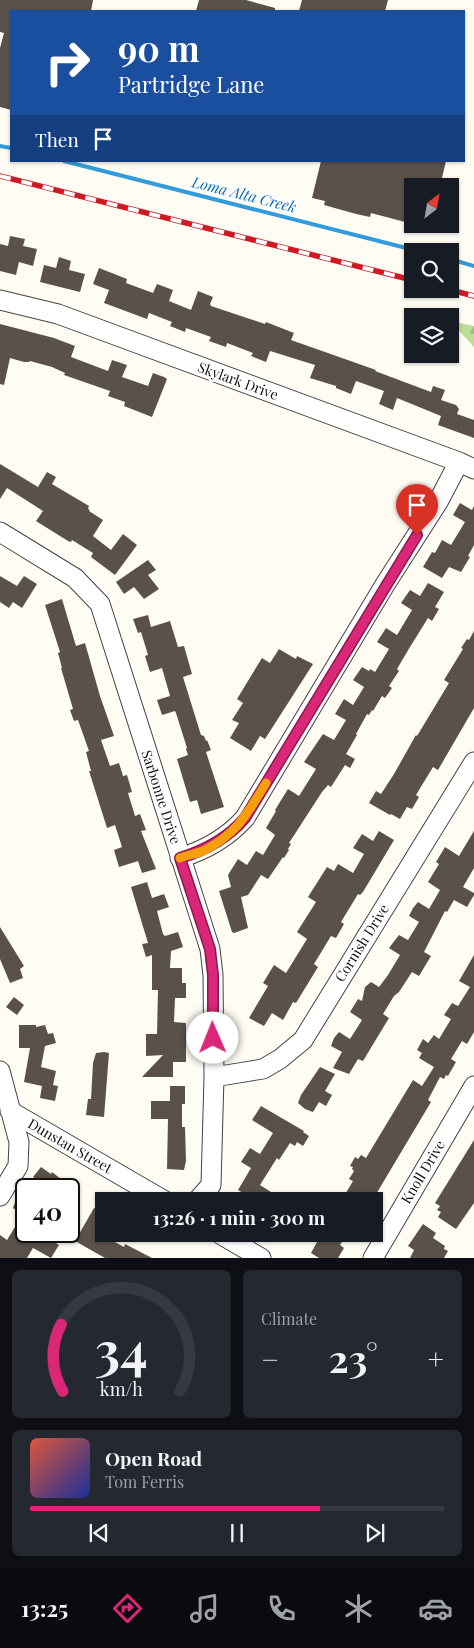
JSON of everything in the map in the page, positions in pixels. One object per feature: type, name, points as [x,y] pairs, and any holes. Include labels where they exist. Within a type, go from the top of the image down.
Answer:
[{"type":"street","name":"Skylark Drive","points":[[0,300],[58,314],[466,466]]},
{"type":"street","points":[[180,858],[202,851],[234,831],[245,818],[381,592],[438,502],[466,466]]},
{"type":"street","name":"Sarbonne Drive","points":[[0,532],[75,578],[100,604],[211,955],[213,975],[214,1077],[211,1185],[205,1192]]},
{"type":"street","name":"Cornish Drive","points":[[214,1077],[263,1069],[280,1059],[303,1040],[474,762]]},
{"type":"street","points":[[0,1071],[19,1142],[18,1166],[0,1196]]},
{"type":"street","name":"Knoll Drive","points":[[373,1258],[474,1086]]},
{"type":"street","name":"Dunstan Street","points":[[10,1111],[150,1192]]},
{"type":"street","points":[[233,1242],[260,1258]]},
{"type":"green space","points":[[459,323],[474,326],[474,347],[459,331]]},
{"type":"building","points":[[0,0],[93,0],[91,10],[10,10],[10,110],[0,107],[0,48],[4,33],[0,32]]},
{"type":"building","points":[[199,0],[246,0],[275,8],[275,10],[196,10]]},
{"type":"building","points":[[302,0],[388,0],[385,10],[299,10]]},
{"type":"building","points":[[321,162],[446,162],[442,178],[404,178],[404,222],[371,213],[370,217],[356,214],[324,205],[325,201],[312,198]]},
{"type":"building","points":[[10,236],[25,239],[23,246],[37,249],[33,266],[19,262],[16,275],[0,271],[0,244],[8,246]]},
{"type":"building","points":[[59,257],[71,261],[69,270],[85,274],[80,292],[40,282],[44,265],[56,268]]},
{"type":"building","points":[[99,268],[127,279],[126,283],[153,293],[157,284],[173,290],[169,301],[191,310],[198,291],[213,297],[211,306],[265,324],[266,322],[294,333],[291,340],[431,392],[433,386],[445,390],[441,400],[456,405],[459,409],[457,414],[474,420],[474,438],[438,425],[441,416],[397,398],[393,410],[379,404],[384,391],[356,381],[351,394],[336,388],[336,386],[310,378],[315,365],[270,351],[266,362],[251,356],[253,353],[227,343],[226,347],[209,341],[211,337],[186,328],[185,332],[170,326],[172,322],[149,313],[147,319],[104,303],[109,290],[93,284]]},
{"type":"building","points":[[0,324],[54,338],[75,346],[71,357],[108,371],[112,360],[127,365],[122,377],[148,386],[153,373],[164,377],[167,379],[152,417],[124,406],[125,402],[108,396],[110,391],[64,375],[65,373],[52,367],[30,361],[24,362],[10,358],[4,385],[0,384]]},
{"type":"building","points":[[0,464],[38,487],[47,472],[56,477],[52,484],[89,506],[89,511],[103,520],[93,536],[111,550],[123,534],[137,545],[115,575],[91,557],[93,553],[72,540],[71,542],[68,541],[36,521],[43,511],[7,488],[0,499]]},
{"type":"building","points":[[460,503],[472,510],[474,506],[474,545],[468,556],[470,557],[461,572],[449,567],[442,578],[423,567],[432,552],[435,553],[442,540],[451,545],[465,522],[453,515]]},
{"type":"building","points":[[148,560],[156,570],[148,575],[159,589],[144,599],[134,587],[124,594],[116,582]]},
{"type":"building","points":[[0,576],[17,586],[24,576],[37,584],[22,608],[13,602],[9,608],[0,602]]},
{"type":"building","points":[[428,583],[444,592],[435,607],[439,609],[432,621],[428,618],[410,647],[397,669],[399,671],[389,686],[392,688],[385,698],[382,696],[373,711],[369,715],[367,714],[346,754],[355,759],[350,768],[345,765],[331,787],[328,785],[322,792],[289,843],[291,844],[289,850],[268,879],[261,875],[248,895],[241,897],[248,928],[232,932],[219,891],[231,887],[228,875],[238,859],[247,865],[256,851],[263,855],[275,835],[266,828],[275,810],[288,789],[299,796],[316,769],[304,762],[323,734],[334,740],[346,720],[335,714],[344,699],[353,705],[364,687],[353,680],[362,667],[375,672],[389,649],[377,642],[386,628],[397,635],[412,610],[401,603],[410,590],[420,596]]},
{"type":"building","points":[[62,599],[76,646],[85,643],[114,736],[101,740],[110,766],[119,763],[123,776],[127,775],[132,792],[128,793],[135,816],[140,814],[146,830],[141,831],[156,869],[142,873],[138,861],[119,867],[114,850],[122,847],[115,825],[107,828],[89,771],[91,771],[86,752],[89,751],[78,720],[74,721],[70,710],[73,709],[61,668],[58,653],[60,652],[45,605]]},
{"type":"building","points":[[148,615],[151,627],[170,621],[178,647],[184,646],[192,674],[183,677],[201,735],[207,740],[211,750],[206,752],[224,807],[201,814],[197,800],[190,802],[177,759],[188,755],[187,748],[175,711],[162,715],[157,700],[170,696],[162,668],[150,672],[145,656],[148,655],[141,632],[138,633],[133,619]]},
{"type":"building","points":[[474,631],[474,708],[438,770],[433,767],[416,795],[419,797],[412,809],[407,807],[400,819],[390,815],[369,803],[376,791],[381,794],[394,774],[449,683],[444,680],[463,649],[461,648]]},
{"type":"building","points":[[279,649],[296,659],[297,656],[313,664],[265,739],[260,736],[251,751],[230,738],[239,723],[232,720],[243,703],[237,699],[262,658],[270,663]]},
{"type":"building","points":[[379,831],[394,840],[363,892],[360,895],[358,894],[341,922],[344,924],[336,938],[331,936],[314,964],[318,967],[296,1003],[293,1002],[283,1020],[272,1013],[264,1026],[249,1018],[268,986],[263,983],[274,965],[286,973],[307,939],[297,932],[316,902],[308,897],[327,867],[334,871],[338,864],[353,873],[364,854],[353,848],[362,834],[373,841]]},
{"type":"building","points":[[474,831],[474,868],[463,887],[474,893],[474,895],[467,907],[454,900],[447,912],[445,911],[424,952],[431,956],[419,976],[412,972],[399,992],[394,996],[383,1014],[389,1018],[363,1061],[358,1059],[349,1074],[333,1068],[342,1052],[331,1046],[334,1038],[339,1032],[350,1039],[362,1020],[350,1012],[358,999],[362,1001],[365,987],[371,982],[379,987],[400,955],[389,948],[399,935],[408,940],[419,922],[409,916],[413,908],[418,902],[429,909],[440,890],[428,882],[439,864],[436,862],[445,847],[459,856]]},
{"type":"building","points":[[147,882],[152,898],[164,894],[169,907],[157,911],[163,934],[165,936],[178,932],[183,947],[171,951],[170,968],[182,968],[182,983],[186,983],[186,998],[175,998],[174,1022],[186,1023],[186,1062],[173,1062],[173,1077],[142,1077],[163,1055],[146,1056],[146,1034],[157,1034],[158,990],[152,990],[152,955],[146,957],[142,944],[148,943],[131,887]]},
{"type":"building","points":[[0,927],[24,966],[20,969],[23,978],[10,983],[0,959]]},
{"type":"building","points":[[474,955],[474,1032],[467,1044],[462,1041],[451,1059],[456,1062],[448,1076],[446,1075],[444,1079],[440,1077],[428,1100],[431,1102],[377,1192],[346,1192],[353,1181],[349,1179],[354,1171],[353,1167],[350,1166],[355,1157],[358,1159],[361,1155],[366,1158],[413,1080],[422,1086],[434,1067],[419,1058],[422,1053],[417,1050],[423,1039],[428,1043],[434,1035],[439,1039],[451,1019],[444,1015],[452,1003],[458,1006],[470,987],[459,981]]},
{"type":"building","points":[[14,997],[24,1005],[17,1015],[6,1007]]},
{"type":"building","points":[[19,1025],[36,1025],[36,1027],[45,1025],[48,1034],[53,1033],[56,1043],[45,1046],[41,1067],[56,1071],[53,1085],[58,1086],[55,1101],[40,1098],[42,1086],[24,1082],[30,1048],[19,1048]]},
{"type":"building","points":[[96,1053],[109,1053],[104,1117],[86,1115],[88,1099],[91,1099],[93,1063]]},
{"type":"building","points":[[320,1067],[335,1074],[325,1091],[332,1095],[326,1106],[319,1102],[313,1112],[305,1109],[298,1103],[301,1095]]},
{"type":"building","points":[[170,1086],[185,1086],[185,1104],[182,1104],[182,1127],[185,1127],[186,1161],[184,1170],[167,1169],[168,1119],[151,1119],[151,1101],[170,1101]]},
{"type":"building","points":[[261,1106],[304,1131],[309,1136],[303,1146],[297,1142],[295,1146],[290,1143],[279,1160],[277,1158],[260,1185],[271,1192],[241,1192],[238,1190],[251,1168],[241,1162],[250,1148],[260,1154],[273,1133],[252,1120]]},
{"type":"building","points":[[474,1140],[474,1203],[456,1229],[438,1217],[441,1212],[437,1210],[440,1206],[435,1203]]},
{"type":"building","points":[[41,1167],[60,1178],[34,1178],[33,1177]]},
{"type":"building","points":[[94,1208],[95,1242],[115,1242],[124,1247],[125,1244],[152,1258],[105,1258],[79,1243],[80,1232]]},
{"type":"building","points":[[423,1224],[436,1233],[433,1238],[445,1246],[444,1249],[448,1251],[444,1258],[410,1258],[414,1250],[408,1246]]},
{"type":"building","points":[[15,1227],[15,1243],[56,1243],[59,1245],[51,1258],[33,1248],[27,1258],[0,1258],[0,1235],[7,1240]]},
{"type":"building","points":[[317,1242],[342,1242],[340,1245],[344,1248],[338,1258],[319,1258],[311,1253]]},
{"type":"waterway","name":"Loma Alta Creek","points":[[0,146],[10,148]]},
{"type":"waterway","name":"Loma Alta Creek","points":[[68,162],[404,247]]},
{"type":"waterway","name":"Loma Alta Creek","points":[[459,262],[474,266]]},
{"type":"railway","points":[[0,176],[404,278]]},
{"type":"railway","points":[[459,292],[474,296]]},
{"type":"slow traffic","points":[[180,858],[202,851],[234,831],[245,818],[266,783]]},
{"type":"route","points":[[213,1038],[213,975],[210,949],[180,858],[202,851],[234,831],[245,818],[386,583],[417,535]]}]
